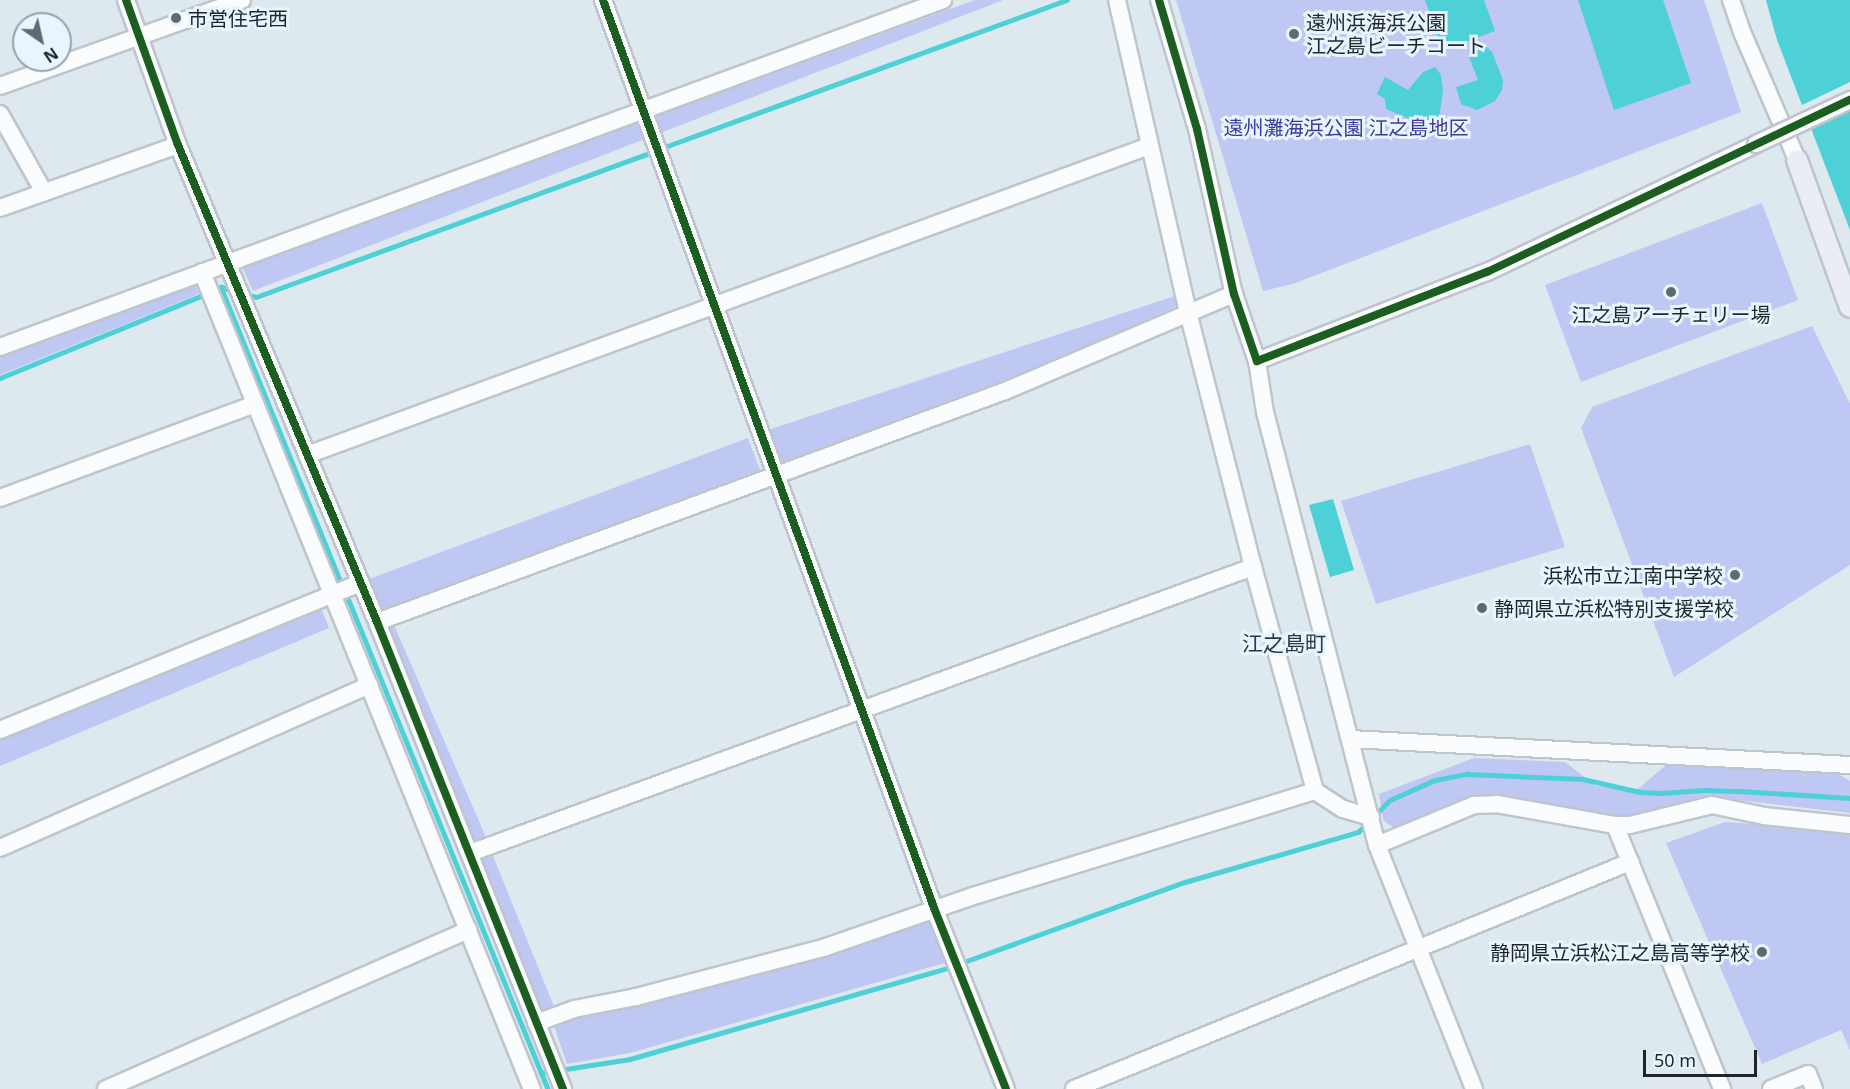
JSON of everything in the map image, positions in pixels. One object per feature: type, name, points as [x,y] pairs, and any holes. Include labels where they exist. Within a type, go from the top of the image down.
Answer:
[{"type":"main road","points":[[1797,160],[1850,307]]},
{"type":"street","points":[[126,0],[178,145],[377,622],[563,1089]]},
{"type":"street","points":[[0,86],[242,0]]},
{"type":"street","points":[[603,0],[934,908],[1006,1089]]},
{"type":"street","points":[[0,347],[202,272],[645,114],[943,0]]},
{"type":"street","points":[[1117,0],[1188,312],[1252,567],[1315,791],[1343,809],[1371,817]]},
{"type":"street","points":[[1159,0],[1197,129],[1234,294],[1257,361],[1265,412],[1377,845],[1474,1089]]},
{"type":"street","points":[[1731,0],[1742,32],[1797,160]]},
{"type":"street","points":[[1257,361],[1487,272],[1850,100]]},
{"type":"street","points":[[0,114],[44,192]]},
{"type":"street","points":[[0,208],[178,145]]},
{"type":"street","points":[[306,455],[1149,146]]},
{"type":"street","points":[[202,272],[532,1089]]},
{"type":"street","points":[[377,622],[1005,391],[1234,294]]},
{"type":"street","points":[[0,498],[255,404]]},
{"type":"street","points":[[470,853],[1252,567]]},
{"type":"street","points":[[0,730],[360,583]]},
{"type":"street","points":[[0,848],[370,685]]},
{"type":"street","points":[[1350,739],[1850,765]]},
{"type":"street","points":[[536,1023],[573,1009],[636,997],[826,947],[934,908],[1315,791]]},
{"type":"street","points":[[1377,845],[1474,805],[1497,804],[1615,825],[1630,825],[1712,806],[1764,816],[1850,825]]},
{"type":"street","points":[[1615,825],[1722,1089]]},
{"type":"street","points":[[1074,1089],[1630,862]]},
{"type":"street","points":[[106,1089],[469,930]]},
{"type":"street","points":[[1771,1089],[1808,1074],[1814,1089]]},
{"type":"green space","points":[[975,0],[1003,0],[253,291],[242,267]]},
{"type":"green space","name":"遠州灘海浜公園 江之島地区","points":[[1176,0],[1704,0],[1741,112],[1293,284],[1263,291]]},
{"type":"green space","name":"江之島アーチェリー場","points":[[1762,203],[1798,300],[1581,382],[1545,285]]},
{"type":"green space","points":[[194,281],[199,294],[0,375],[0,355]]},
{"type":"green space","points":[[1175,296],[1177,306],[1001,384],[779,463],[768,430]]},
{"type":"green space","name":"浜松市立江南中学校","points":[[1812,326],[1850,404],[1850,565],[1674,677],[1581,428],[1592,407]]},
{"type":"green space","points":[[748,438],[760,470],[381,610],[369,579]]},
{"type":"green space","points":[[1530,444],[1565,547],[1376,604],[1341,501]]},
{"type":"green space","points":[[321,608],[329,628],[0,766],[0,737]]},
{"type":"green space","points":[[394,625],[488,842],[470,841],[385,628]]},
{"type":"green space","points":[[1474,758],[1565,762],[1596,786],[1638,789],[1667,764],[1837,773],[1850,781],[1850,813],[1712,797],[1624,816],[1476,796],[1394,828],[1383,820],[1379,794]]},
{"type":"green space","name":"静岡県立浜松江之島高等学校","points":[[1725,822],[1850,831],[1850,1050],[1841,1030],[1762,1064],[1666,843]]},
{"type":"green space","points":[[493,856],[555,1009],[539,1015],[477,861]]},
{"type":"green space","points":[[923,919],[932,920],[948,962],[630,1053],[567,1064],[553,1023],[804,958]]},
{"type":"shaded area","points":[[1425,0],[1484,0],[1495,31],[1443,50]]},
{"type":"shaded area","points":[[1578,0],[1663,0],[1691,83],[1614,110]]},
{"type":"shaded area","points":[[1766,0],[1850,0],[1850,230],[1777,40]]},
{"type":"shaded area","points":[[1483,43],[1492,52],[1503,80],[1502,90],[1495,101],[1477,110],[1461,104],[1456,87],[1478,80],[1469,57]]},
{"type":"shaded area","points":[[1435,67],[1441,75],[1443,90],[1439,119],[1423,125],[1386,109],[1385,99],[1377,94],[1385,77],[1408,90],[1423,72]]},
{"type":"shaded area","points":[[1333,499],[1354,570],[1330,577],[1309,505]]},
{"type":"pier","points":[[1850,82],[1850,111],[1810,130],[1800,106]]},
{"type":"waterway","points":[[662,148],[1067,0]]},
{"type":"waterway","points":[[245,294],[256,297],[654,151]]},
{"type":"waterway","points":[[221,287],[342,585]]},
{"type":"waterway","points":[[213,291],[221,287],[234,291]]},
{"type":"waterway","points":[[0,378],[206,294]]},
{"type":"waterway","points":[[346,593],[548,1089]]},
{"type":"waterway","points":[[1374,816],[1390,800],[1435,780],[1467,774],[1583,779],[1640,792],[1740,791],[1850,798]]},
{"type":"waterway","points":[[559,1070],[630,1059],[950,967],[1185,882],[1358,832],[1366,824]]},
{"type":"waterway","points":[[541,1073],[551,1071]]},
{"type":"cycle path","points":[[126,0],[178,145],[377,622],[563,1089]]},
{"type":"cycle path","points":[[603,0],[934,908],[1006,1089]]},
{"type":"cycle path","points":[[1159,0],[1197,129],[1234,294],[1257,361],[1487,272],[1850,100]]},
{"type":"place","name":"市営住宅西","points":[[176,18]]},
{"type":"place","name":"遠州浜海浜公園 江之島ビーチコート","points":[[1294,34]]},
{"type":"place","name":"江之島アーチェリー場","points":[[1671,292]]},
{"type":"place","name":"浜松市立江南中学校","points":[[1735,575]]},
{"type":"place","name":"静岡県立浜松特別支援学校","points":[[1482,608]]},
{"type":"place","name":"静岡県立浜松江之島高等学校","points":[[1762,952]]},
{"type":"district","name":"江之島町","points":[[1284,643]]}]
